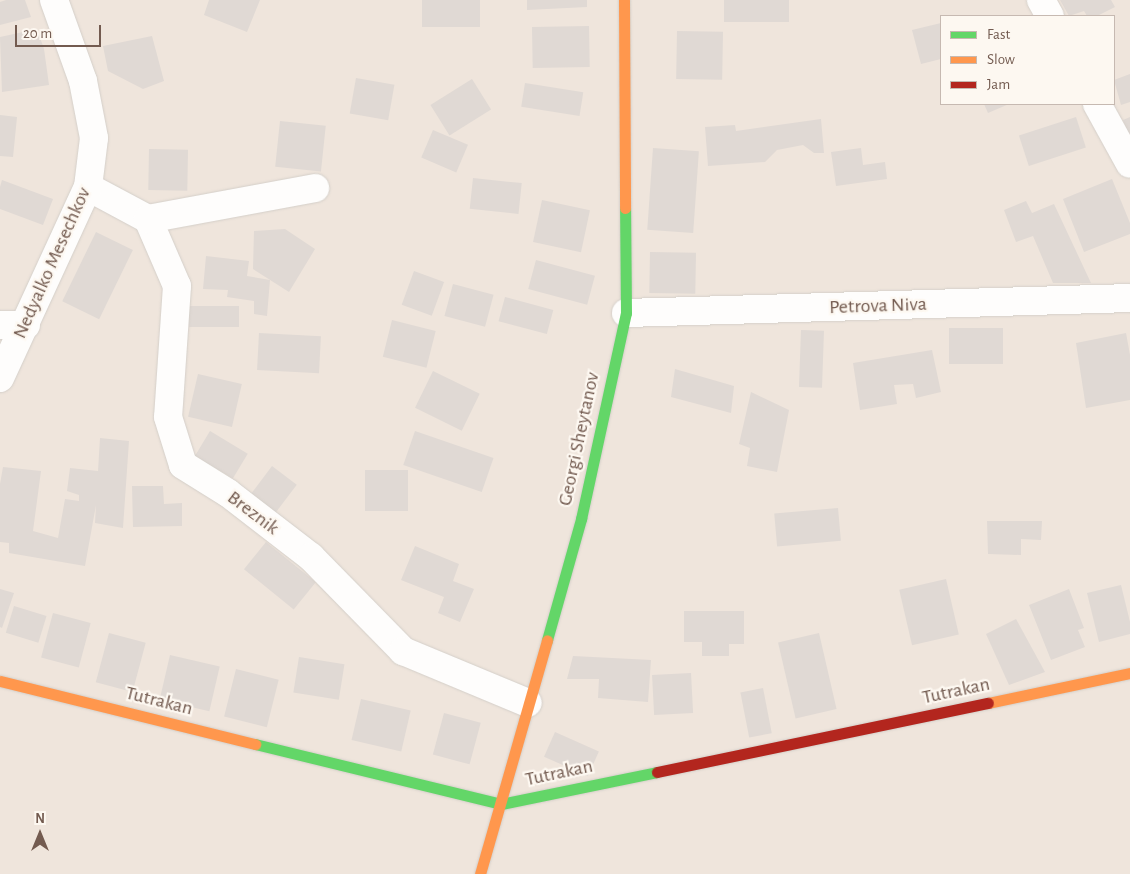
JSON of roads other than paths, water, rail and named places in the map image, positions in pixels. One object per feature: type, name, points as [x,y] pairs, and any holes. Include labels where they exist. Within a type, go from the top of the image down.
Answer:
[{"type":"street","name":"Nedyalko Mesechkov","points":[[0,378],[13,325],[88,187],[94,138],[83,80],[54,0]]},
{"type":"street","name":"Georgi Sheytanov","points":[[480,874],[581,519],[626,313],[624,0]]},
{"type":"street","points":[[1041,0],[1049,15]]},
{"type":"street","points":[[1098,105],[1130,164]]},
{"type":"street","points":[[88,187],[148,219],[315,188]]},
{"type":"street","name":"Breznik","points":[[148,219],[177,286],[168,417],[183,465],[228,493],[311,557],[403,651],[528,702]]},
{"type":"street","name":"Petrova Niva","points":[[626,313],[1130,298]]},
{"type":"street","name":"Tutrakan","points":[[0,681],[501,804],[1130,674]]}]
